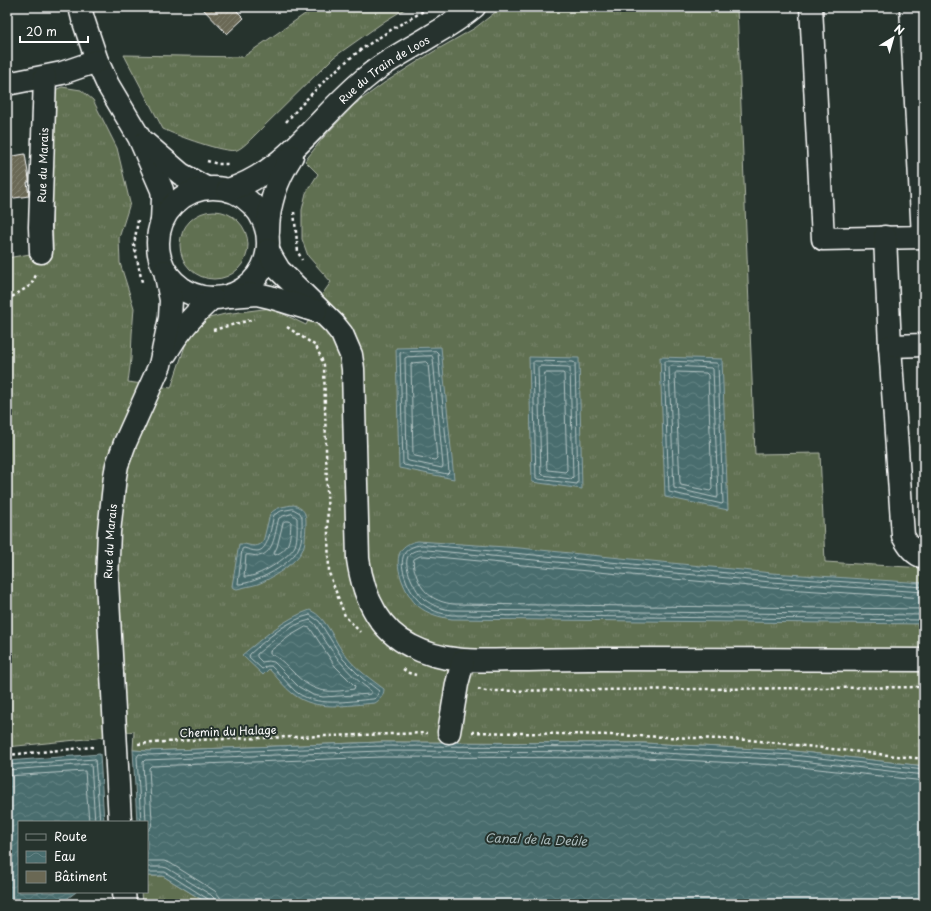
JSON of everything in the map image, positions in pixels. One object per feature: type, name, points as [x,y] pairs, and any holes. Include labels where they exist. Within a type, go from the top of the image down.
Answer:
[{"type":"street","points":[[80,7],[98,61],[108,85],[139,138],[162,190],[164,198],[158,246],[159,255],[165,271],[170,278],[182,289],[196,296],[220,298],[257,294],[301,306],[323,314]]},
{"type":"street","name":"Rue du Train de Loos","points":[[228,190],[245,184],[264,173],[302,141],[337,103],[368,75],[439,31],[474,7]]},
{"type":"street","points":[[811,7],[823,239],[923,237],[911,7]]},
{"type":"street","points":[[7,84],[62,73],[98,61]]},
{"type":"street","name":"Rue du Marais","points":[[41,252],[40,227],[45,77]]},
{"type":"street","points":[[139,138],[172,167],[190,180],[206,188]]},
{"type":"street","name":"Rue du Train de Loos","points":[[268,243],[268,219],[273,194],[286,166],[302,141]]},
{"type":"street","points":[[162,221],[171,207],[183,196],[206,188],[228,190],[242,196],[257,209],[264,222],[273,260],[279,270],[334,324],[342,334],[351,355],[353,369],[358,559],[361,578],[367,596],[375,612],[398,638],[411,646],[443,658],[463,661],[585,659],[924,660]]},
{"type":"street","points":[[884,238],[903,536],[909,548],[924,557]]},
{"type":"street","points":[[160,365],[172,342],[191,319],[220,298],[242,291],[258,276],[265,264],[268,243]]},
{"type":"street","name":"Rue du Marais","points":[[120,821],[107,580],[109,532],[117,465],[125,443],[160,365],[170,318],[171,300],[165,271]]},
{"type":"street","points":[[890,346],[924,345]]},
{"type":"street","points":[[449,732],[457,684],[463,661]]},
{"type":"street","points":[[124,893],[124,904]]},
{"type":"path","points":[[284,125],[312,93],[347,61],[379,37],[430,7]]},
{"type":"path","points":[[202,160],[218,164],[235,164]]},
{"type":"path","points":[[294,211],[298,252],[303,262]]},
{"type":"path","points":[[140,213],[134,245],[136,258],[144,285]]},
{"type":"path","points":[[7,300],[31,285],[38,272],[41,252]]},
{"type":"path","points":[[281,324],[288,327],[301,306]]},
{"type":"path","points":[[207,331],[253,318],[260,319]]},
{"type":"path","points":[[457,684],[486,691],[924,687]]},
{"type":"path","name":"Chemin du Halage","points":[[133,744],[194,740],[449,732],[610,735],[750,740],[924,758]]},
{"type":"path","points":[[7,755],[94,747]]},
{"type":"green space","points":[[315,7],[408,7],[385,21],[334,57],[249,141],[237,150],[212,147],[163,129],[124,55],[243,57]]},
{"type":"green space","points":[[502,7],[737,7],[755,454],[820,453],[825,562],[924,568],[924,766],[794,751],[644,743],[381,742],[148,751],[133,750],[134,731],[96,738],[7,747],[7,258],[53,250],[50,92],[62,87],[81,90],[93,100],[117,148],[130,203],[119,238],[120,263],[134,308],[128,382],[171,388],[193,322],[225,314],[271,308],[306,325],[321,296],[331,282],[308,256],[302,239],[302,210],[306,193],[318,174],[305,161],[322,139],[354,105],[384,83],[475,28]]},
{"type":"green space","points":[[214,211],[227,214],[238,221],[245,232],[248,245],[245,258],[238,269],[227,276],[214,279],[201,276],[190,269],[183,258],[180,245],[183,232],[190,221],[201,214]]},
{"type":"green space","points":[[148,876],[163,876],[209,904],[142,904],[141,893],[148,893]]},
{"type":"water","points":[[441,347],[454,479],[399,468],[396,348]]},
{"type":"water","points":[[529,357],[579,358],[582,489],[532,482]]},
{"type":"water","points":[[660,357],[722,359],[728,510],[665,497]]},
{"type":"water","points":[[294,505],[303,511],[306,518],[305,542],[299,556],[283,570],[263,582],[237,589],[233,588],[232,586],[239,544],[258,546],[263,542],[270,514],[278,508]]},
{"type":"water","points":[[418,541],[520,548],[772,573],[924,583],[924,624],[452,619],[434,615],[418,606],[409,595],[401,579],[398,562],[399,555],[405,546]]},
{"type":"water","points":[[310,610],[326,624],[350,661],[384,689],[380,699],[377,702],[332,706],[302,700],[293,694],[269,669],[263,675],[242,655],[291,618]]},
{"type":"water","name":"Canal de la Deûle","points":[[381,742],[644,743],[794,751],[924,766],[924,904],[209,904],[163,876],[148,876],[148,821],[137,821],[133,750],[148,751]]},
{"type":"water","points":[[100,754],[104,821],[18,821],[18,893],[75,893],[60,904],[7,904],[7,761]]},
{"type":"building","points":[[201,7],[233,7],[244,18],[227,34]]},
{"type":"building","points":[[25,154],[29,179],[29,182],[27,182],[29,196],[7,199],[7,157]]}]
